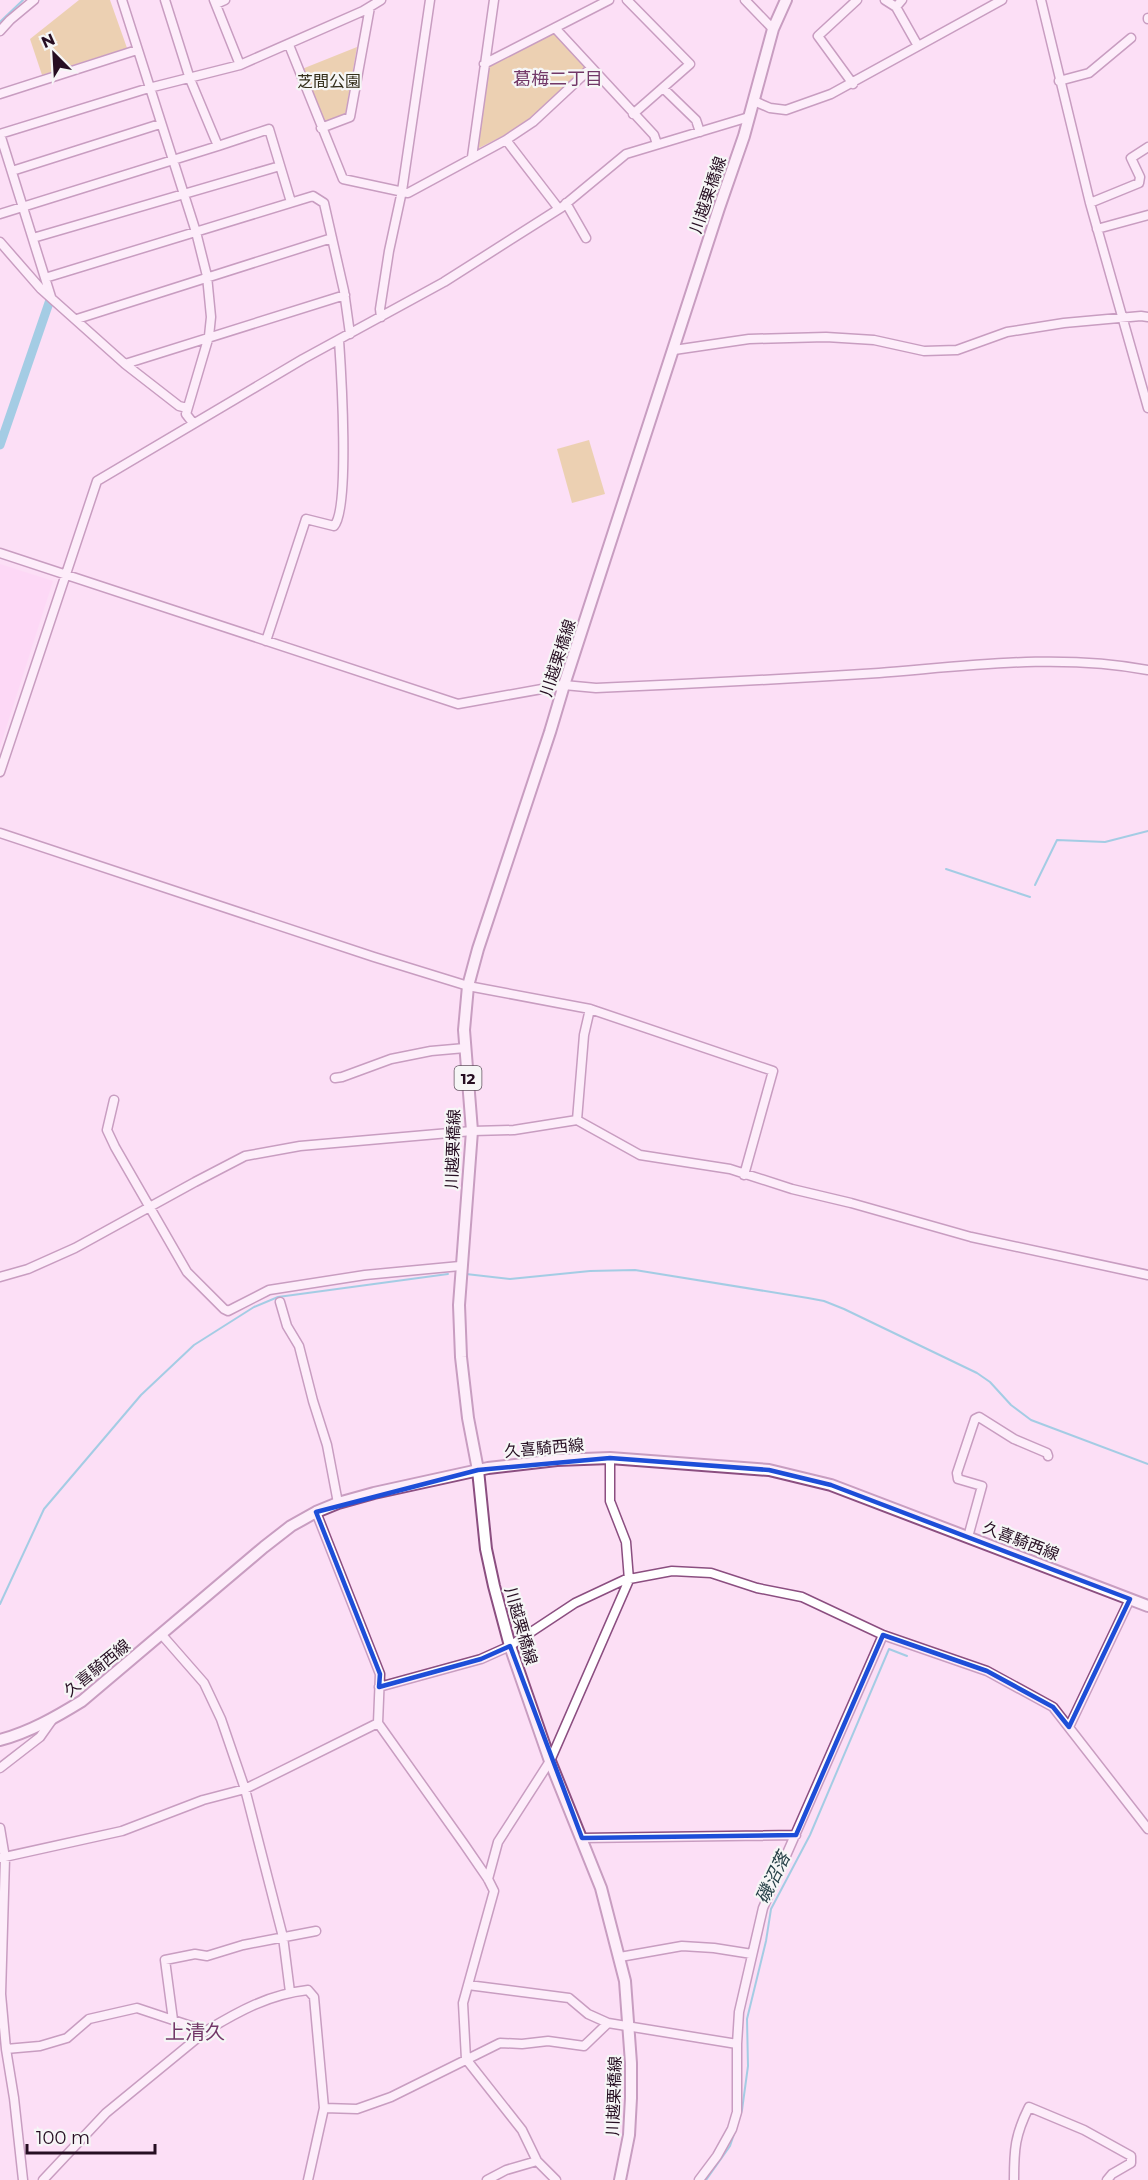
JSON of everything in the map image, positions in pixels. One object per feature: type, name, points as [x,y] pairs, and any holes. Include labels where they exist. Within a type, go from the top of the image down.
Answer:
[{"type":"main road","name":"川越栗橋線","points":[[620,2180],[629,2135],[631,2098],[625,1981],[601,1888],[550,1761],[510,1646],[486,1549],[478,1470],[468,1418],[460,1358],[459,1305],[460,1266],[472,1131],[464,1030],[468,986],[478,949],[749,117],[773,29],[786,0]]},
{"type":"main road","name":"久喜騎西線","points":[[0,1740],[52,1720],[82,1701],[264,1547],[291,1526],[316,1512],[338,1503],[478,1470],[526,1463],[610,1458],[770,1470],[831,1485],[1148,1606]]},
{"type":"street","points":[[0,31],[34,0]]},
{"type":"street","points":[[122,0],[196,232],[207,276],[209,336],[186,414],[193,423]]},
{"type":"street","points":[[165,0],[190,79],[218,146]]},
{"type":"street","points":[[225,0],[215,2],[240,65]]},
{"type":"street","points":[[51,297],[0,134],[149,88],[240,65],[289,45],[381,0]]},
{"type":"street","points":[[381,317],[380,309],[402,190],[430,0]]},
{"type":"street","points":[[472,157],[494,0]]},
{"type":"street","points":[[484,64],[609,0]]},
{"type":"street","points":[[627,0],[690,64],[633,114]]},
{"type":"street","points":[[746,0],[773,29]]},
{"type":"street","points":[[853,84],[818,36],[857,0]]},
{"type":"street","points":[[885,0],[899,4],[918,46]]},
{"type":"street","points":[[754,101],[770,108],[786,110],[807,104],[853,84],[1002,0]]},
{"type":"street","points":[[1041,0],[1097,229],[1148,408]]},
{"type":"street","points":[[321,128],[350,117],[370,7]]},
{"type":"street","points":[[555,28],[654,135],[657,144]]},
{"type":"street","points":[[1059,81],[1089,73],[1131,38]]},
{"type":"street","points":[[289,45],[343,179],[408,193],[506,140],[533,122],[591,68]]},
{"type":"street","points":[[0,94],[137,50]]},
{"type":"street","points":[[663,88],[696,120],[700,132]]},
{"type":"street","points":[[0,772],[97,481],[193,423],[454,276],[562,206],[622,157],[657,144],[749,117]]},
{"type":"street","points":[[12,171],[160,124]]},
{"type":"street","points":[[0,214],[269,129],[291,202]]},
{"type":"street","points":[[506,140],[586,238]]},
{"type":"street","points":[[1090,202],[1139,183],[1140,177],[1131,158],[1148,147]]},
{"type":"street","points":[[33,238],[280,166]]},
{"type":"street","points":[[45,278],[313,196],[324,203],[345,295],[350,334]]},
{"type":"street","points":[[1097,229],[1148,215]]},
{"type":"street","points":[[77,320],[207,276],[332,238]]},
{"type":"street","points":[[0,242],[41,289],[125,364],[179,406],[187,408]]},
{"type":"street","points":[[125,364],[345,295]]},
{"type":"street","points":[[674,350],[749,339],[826,337],[874,340],[924,351],[957,350],[1007,332],[1064,323],[1148,317]]},
{"type":"street","points":[[266,641],[306,519],[334,526],[339,521],[344,410],[339,340]]},
{"type":"street","points":[[0,553],[458,704],[564,685],[596,688],[1068,661],[1148,670]]},
{"type":"street","points":[[0,833],[363,954],[468,986],[590,1009],[772,1071],[744,1175]]},
{"type":"street","points":[[577,1120],[584,1035],[590,1009]]},
{"type":"street","points":[[335,1078],[392,1059],[431,1051],[465,1048]]},
{"type":"street","points":[[114,1100],[107,1130],[187,1272],[228,1311],[269,1290],[365,1275],[460,1266]]},
{"type":"street","points":[[0,1277],[28,1269],[75,1248],[245,1156],[300,1146],[472,1131],[514,1130],[577,1120],[640,1155],[730,1169],[744,1175],[993,1243],[1148,1275]]},
{"type":"street","points":[[280,1302],[287,1326],[299,1346],[327,1444],[338,1503]]},
{"type":"street","points":[[968,1537],[982,1486],[958,1479],[957,1473],[975,1419],[979,1417],[1014,1439],[1047,1453],[1048,1456]]},
{"type":"street","points":[[488,1879],[498,1842],[550,1761],[628,1580],[626,1542],[610,1501],[610,1458]]},
{"type":"street","points":[[316,1512],[380,1674],[378,1723],[488,1879],[494,1891],[463,2003],[466,2059],[522,2130],[537,2161],[556,2180]]},
{"type":"street","points":[[379,1687],[481,1659],[510,1646],[575,1603],[628,1580],[672,1571],[711,1573],[757,1588],[802,1597],[883,1635],[987,1671],[1053,1707],[1148,1829]]},
{"type":"street","points":[[1069,1727],[1130,1599]]},
{"type":"street","points":[[162,1635],[204,1683],[221,1719],[245,1789],[283,1937],[290,1992]]},
{"type":"street","points":[[699,2180],[727,2138],[737,2112],[739,2012],[763,1908],[883,1635]]},
{"type":"street","points":[[0,1768],[40,1737],[52,1720]]},
{"type":"street","points":[[2,1858],[122,1832],[203,1800],[245,1789],[378,1723]]},
{"type":"street","points":[[0,1828],[2,1858],[1,1994],[23,2180]]},
{"type":"street","points":[[582,1838],[796,1835]]},
{"type":"street","points":[[173,2019],[165,1960],[195,1954],[207,1956],[316,1931]]},
{"type":"street","points":[[620,1957],[682,1946],[752,1954]]},
{"type":"street","points":[[468,1985],[569,1998],[588,2014],[608,2023],[737,2044]]},
{"type":"street","points":[[43,2180],[106,2113],[206,2031],[240,2010],[290,1992],[308,1990],[314,1997],[324,2108],[308,2180]]},
{"type":"street","points":[[6,2049],[40,2046],[58,2041],[67,2038],[89,2019],[137,2008],[206,2031]]},
{"type":"street","points":[[324,2108],[357,2109],[382,2101],[500,2043],[522,2044],[548,2041],[584,2046],[608,2023]]},
{"type":"street","points":[[1014,2180],[1014,2147],[1019,2127],[1029,2107],[1084,2130],[1131,2156],[1131,2163],[1112,2174],[1107,2180]]},
{"type":"street","points":[[487,2180],[506,2170],[537,2161]]},
{"type":"highlighted area","points":[[610,1458],[769,1470],[831,1485],[1130,1599],[1069,1727],[1053,1707],[987,1671],[883,1635],[796,1835],[582,1838],[510,1646],[481,1659],[379,1687],[380,1674],[316,1512],[478,1470]]},
{"type":"shaded area","points":[[0,564],[53,581],[0,747]]},
{"type":"green space","points":[[79,0],[110,0],[127,48],[42,75],[30,39]]},
{"type":"green space","points":[[554,33],[585,68],[529,119],[477,149],[487,66]]},
{"type":"green space","name":"芝間公園","points":[[357,47],[345,116],[322,123],[302,69]]},
{"type":"green space","points":[[589,440],[605,494],[572,503],[557,449]]},
{"type":"waterway","points":[[0,22],[23,0]]},
{"type":"waterway","points":[[0,445],[51,297]]},
{"type":"waterway","points":[[1035,885],[1057,840],[1105,842],[1148,831]]},
{"type":"waterway","points":[[946,869],[1030,897]]},
{"type":"waterway","points":[[466,1274],[510,1279],[590,1271],[635,1270],[824,1301],[977,1373],[990,1382],[1011,1405],[1031,1420],[1148,1464]]},
{"type":"waterway","points":[[0,1604],[44,1509],[141,1395],[194,1345],[254,1307],[278,1297],[448,1274]]},
{"type":"waterway","name":"磯沼落","points":[[706,2180],[730,2146],[742,2110],[748,2066],[747,2019],[766,1941],[771,1909],[810,1835],[889,1649],[907,1656]]},
{"type":"district","name":"葛梅二丁目","points":[[558,79]]},
{"type":"district","name":"上清久","points":[[195,2032]]}]
